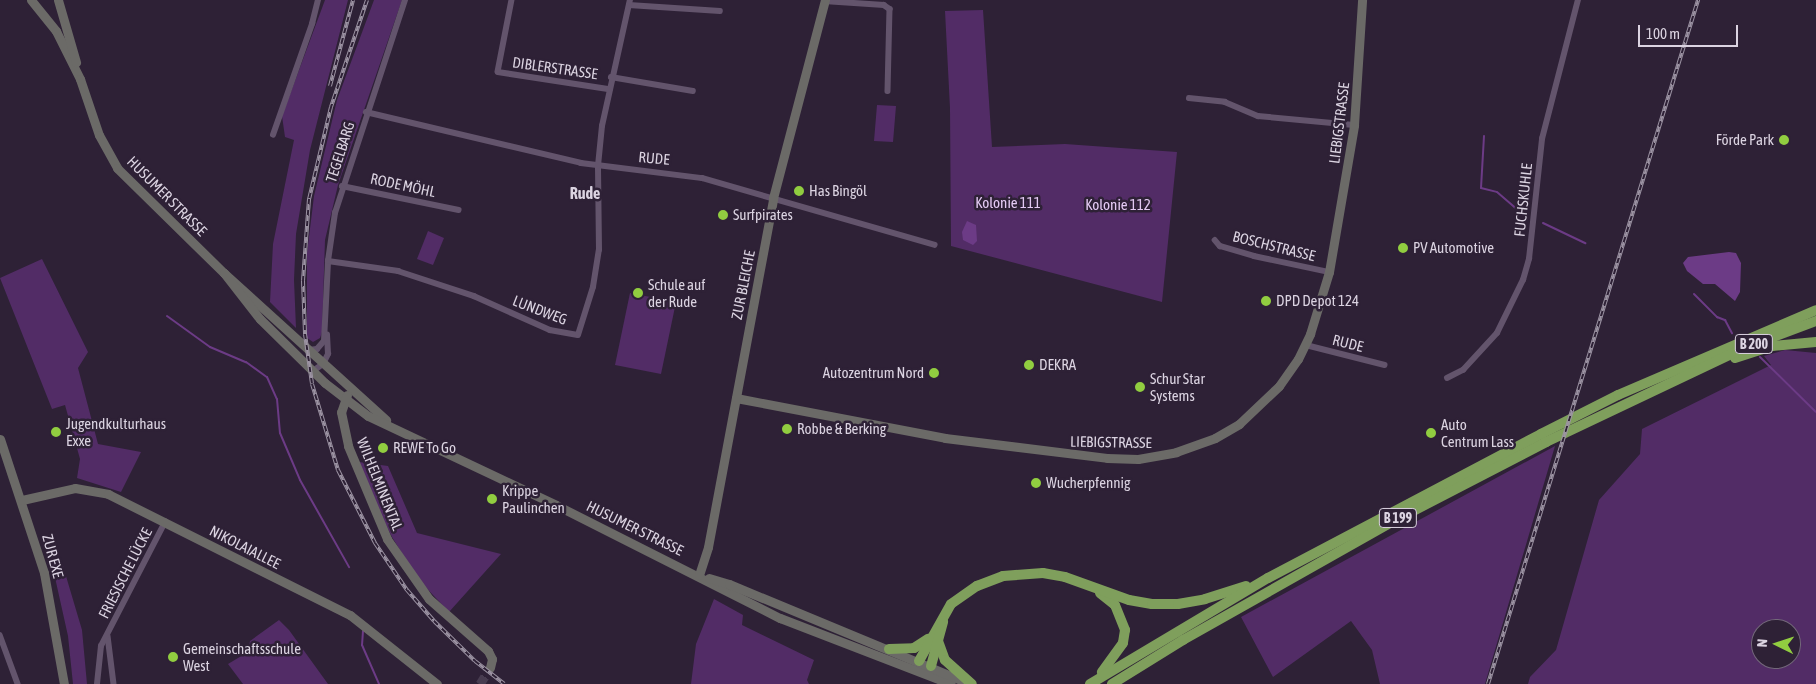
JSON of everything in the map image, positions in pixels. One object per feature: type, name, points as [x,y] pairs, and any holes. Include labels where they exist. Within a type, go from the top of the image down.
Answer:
[{"type":"highway","name":"B 199","points":[[1091,684],[1268,578],[1618,395],[1816,310]]},
{"type":"highway","name":"B 200","points":[[1694,373],[1746,347],[1816,321]]},
{"type":"highway","name":"B 199","points":[[1112,684],[1183,640],[1390,523],[1546,442],[1694,373],[1772,346],[1816,342]]},
{"type":"highway","points":[[920,666],[951,604],[977,586],[1004,576],[1043,574],[1129,600],[1178,604],[1205,599],[1268,578]]},
{"type":"highway","points":[[1081,584],[1116,606],[1125,630],[1123,643],[1112,662],[1091,684]]},
{"type":"highway","points":[[889,649],[914,648],[934,638]]},
{"type":"highway","points":[[931,666],[934,638]]},
{"type":"highway","points":[[934,638],[945,660],[971,684]]},
{"type":"street","name":"HUSUMER STRASSE","points":[[31,0],[51,23],[80,79],[99,135],[117,168],[224,273],[284,326],[350,391],[396,428]]},
{"type":"street","points":[[58,0],[80,79]]},
{"type":"street","points":[[273,135],[312,24],[318,0]]},
{"type":"street","name":"TEGELBARG","points":[[308,350],[318,348],[324,341],[328,261],[342,186],[405,0]]},
{"type":"street","name":"DIBLERSTRASSE","points":[[512,0],[498,72],[608,89]]},
{"type":"street","name":"ZUR BLEICHE","points":[[699,576],[708,547],[773,198],[824,0],[884,5],[890,9],[888,92]]},
{"type":"street","name":"LIEBIGSTRASSE","points":[[736,398],[858,424],[973,443],[1065,454],[1138,459],[1192,447],[1238,424],[1279,386],[1306,345],[1329,272],[1354,125],[1362,0]]},
{"type":"street","name":"FUCHSKUHLE","points":[[1447,378],[1470,363],[1497,333],[1523,280],[1529,259],[1542,140],[1578,0]]},
{"type":"street","points":[[630,2],[720,11]]},
{"type":"street","name":"DIBLERSTRASSE","points":[[598,166],[608,89],[630,2]]},
{"type":"street","points":[[611,78],[693,91]]},
{"type":"street","points":[[1189,98],[1226,102],[1258,116],[1354,125]]},
{"type":"street","name":"RUDE","points":[[366,112],[557,158],[598,166],[684,174],[935,245]]},
{"type":"street","name":"LUNDWEG","points":[[328,261],[398,271],[474,296],[550,330],[578,335],[593,287],[599,250],[598,166]]},
{"type":"street","name":"RODE MÖHL","points":[[342,186],[459,210]]},
{"type":"street","name":"BOSCHSTRASSE","points":[[1215,240],[1220,246],[1254,256],[1329,272]]},
{"type":"street","name":"HUSUMER STRASSE","points":[[224,273],[238,294],[313,371],[343,400],[368,416],[804,628],[920,666],[931,666],[971,684]]},
{"type":"street","name":"TEGELBARG","points":[[324,364],[328,354],[326,318]]},
{"type":"street","name":"RUDE","points":[[1306,345],[1385,365]]},
{"type":"street","points":[[313,371],[324,364]]},
{"type":"street","points":[[343,400],[350,391]]},
{"type":"street","name":"WILHELMINENTAL","points":[[343,400],[342,426],[348,446],[387,539],[428,599],[488,651],[492,659],[490,668]]},
{"type":"street","name":"ZUR EXE","points":[[0,439],[22,500],[44,573],[64,684]]},
{"type":"street","name":"NIKOLAIALLEE","points":[[22,500],[60,489],[90,489],[108,494],[350,615],[437,684]]},
{"type":"street","name":"FRIESISCHE LÜCKE","points":[[97,684],[97,661],[165,522]]},
{"type":"street","name":"HUSUMER STRASSE","points":[[699,576],[729,584],[786,610],[889,649],[951,684]]},
{"type":"street","points":[[0,635],[18,684]]},
{"type":"street","name":"FRIESISCHE LÜCKE","points":[[108,636],[114,684]]},
{"type":"green space","points":[[325,0],[348,0],[310,150],[296,234],[294,280],[296,328],[270,302],[273,244],[294,140],[285,137],[282,116]]},
{"type":"green space","points":[[374,0],[402,0],[338,185],[325,240],[322,332],[320,338],[313,342],[307,338],[307,253],[314,196],[337,100]]},
{"type":"green space","points":[[983,10],[992,147],[1065,144],[1177,152],[1162,302],[951,246],[950,108],[945,11]]},
{"type":"green space","points":[[877,105],[896,106],[893,142],[874,141]]},
{"type":"green space","points":[[428,231],[444,238],[433,265],[417,259]]},
{"type":"green space","points":[[42,259],[88,352],[78,368],[98,444],[141,452],[121,492],[77,478],[80,459],[65,405],[52,409],[0,278]]},
{"type":"green space","points":[[630,293],[676,302],[661,374],[615,365]]},
{"type":"green space","points":[[1785,350],[1816,353],[1816,684],[1528,684],[1530,677],[1556,650],[1599,500],[1640,454],[1642,429],[1771,365],[1764,356]]},
{"type":"green space","points":[[1555,446],[1485,684],[1380,684],[1372,650],[1351,621],[1273,677],[1241,617]]},
{"type":"green space","points":[[359,462],[388,466],[417,533],[501,554],[449,612],[418,579],[392,537],[368,489]]},
{"type":"green space","points":[[50,555],[63,566],[82,630],[87,684],[73,684],[68,636]]},
{"type":"green space","points":[[714,599],[743,615],[742,625],[814,660],[807,680],[809,684],[691,684],[696,644]]},
{"type":"green space","points":[[279,620],[289,630],[328,684],[243,684],[228,664],[248,652],[250,641]]},
{"type":"shaded area","points":[[967,221],[976,225],[977,241],[973,245],[963,240],[962,232]]},
{"type":"shaded area","points":[[1729,252],[1736,253],[1741,263],[1740,292],[1735,301],[1715,284],[1703,284],[1687,271],[1683,263],[1688,257]]},
{"type":"waterway","points":[[1484,136],[1481,188],[1497,192],[1518,210]]},
{"type":"waterway","points":[[1543,223],[1585,243]]},
{"type":"waterway","points":[[1694,294],[1717,317],[1725,320],[1732,333]]},
{"type":"waterway","points":[[167,316],[210,347],[246,362],[267,377],[277,399],[280,433],[300,480],[349,567]]},
{"type":"waterway","points":[[1760,357],[1816,412]]},
{"type":"waterway","points":[[363,631],[362,645],[379,684]]},
{"type":"tunnel","points":[[480,684],[490,668]]},
{"type":"railway","points":[[330,86],[353,0]]},
{"type":"railway","points":[[367,0],[331,107],[309,199],[303,281],[305,334],[312,384],[338,470],[375,543],[407,590],[434,621],[475,661],[504,684]]},
{"type":"railway","points":[[1488,684],[1698,0]]},
{"type":"place","name":"Förde Park","points":[[1784,140]]},
{"type":"place","name":"Has Bingöl","points":[[799,191]]},
{"type":"place","name":"Surfpirates","points":[[723,215]]},
{"type":"place","name":"PV Automotive","points":[[1403,248]]},
{"type":"place","name":"Schule auf der Rude","points":[[638,293]]},
{"type":"place","name":"DPD Depot 124","points":[[1266,301]]},
{"type":"place","name":"DEKRA","points":[[1029,365]]},
{"type":"place","name":"Autozentrum Nord","points":[[934,373]]},
{"type":"place","name":"Schur Star Systems","points":[[1140,387]]},
{"type":"place","name":"Robbe & Berking","points":[[787,429]]},
{"type":"place","name":"Jugendkulturhaus Exxe","points":[[56,432]]},
{"type":"place","name":"Auto Centrum Lass","points":[[1431,433]]},
{"type":"place","name":"REWE To Go","points":[[383,448]]},
{"type":"place","name":"Wucherpfennig","points":[[1036,483]]},
{"type":"place","name":"Krippe Paulinchen","points":[[492,499]]},
{"type":"place","name":"Gemeinschaftsschule West","points":[[173,657]]},
{"type":"district","name":"Rude","points":[[585,193]]},
{"type":"park label","name":"Kolonie 111","points":[[1008,203]]},
{"type":"park label","name":"Kolonie 112","points":[[1118,205]]}]
